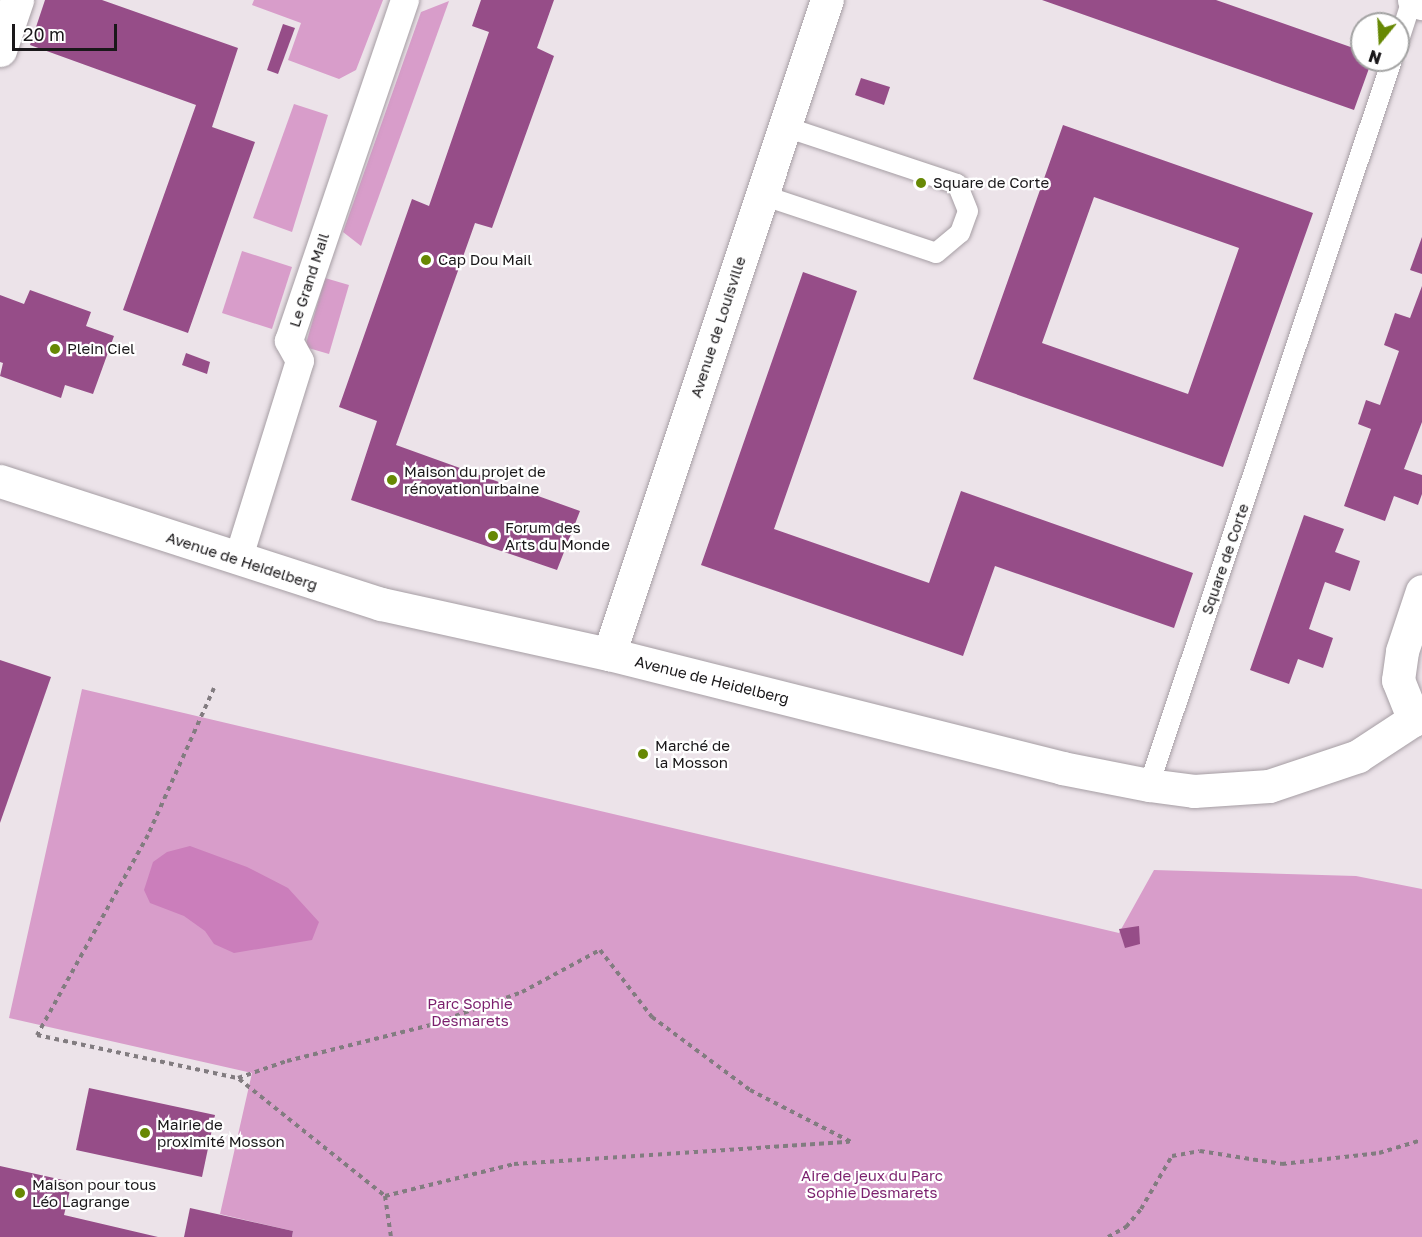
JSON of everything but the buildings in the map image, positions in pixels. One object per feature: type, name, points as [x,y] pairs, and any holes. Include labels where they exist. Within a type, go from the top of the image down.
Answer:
[{"type":"street","points":[[0,50],[17,0]]},
{"type":"street","name":"Le Grand Mail","points":[[238,560],[300,361],[289,340],[405,0]]},
{"type":"street","name":"Avenue de Louisville","points":[[609,654],[783,126],[827,0]]},
{"type":"street","points":[[1413,0],[1422,3]]},
{"type":"street","name":"Avenue de Heidelberg","points":[[0,482],[381,604],[609,654],[1062,768],[1149,785],[1194,791],[1269,786],[1358,756],[1418,717]]},
{"type":"street","points":[[1418,717],[1398,680],[1402,651],[1422,591]]},
{"type":"lane","name":"Square de Corte","points":[[1149,785],[1388,72]]},
{"type":"lane","points":[[762,195],[936,253],[960,233],[968,211],[957,184],[783,126]]},
{"type":"path","points":[[214,688],[148,835],[37,1035],[238,1078],[386,1196],[391,1237]]},
{"type":"path","points":[[238,1078],[287,1061],[430,1025],[522,992],[600,950],[652,1017],[750,1090],[851,1142],[514,1164],[386,1196]]},
{"type":"path","points":[[1108,1237],[1126,1227],[1141,1209],[1172,1156],[1200,1151],[1282,1164],[1379,1153],[1422,1140]]},
{"type":"green space","points":[[254,0],[383,0],[356,70],[339,79],[288,60],[301,23],[252,5]]},
{"type":"green space","points":[[449,1],[361,246],[343,232],[421,12]]},
{"type":"green space","points":[[294,104],[328,115],[292,232],[253,218]]},
{"type":"green space","points":[[242,251],[292,267],[272,329],[222,313]]},
{"type":"green space","points":[[325,278],[349,285],[329,354],[305,347]]},
{"type":"green space","name":"Parc Sophie Desmarets","points":[[82,689],[1119,933],[1154,870],[1356,876],[1422,889],[1422,1237],[292,1237],[293,1231],[220,1214],[252,1073],[9,1018]]},
{"type":"shaded area","points":[[190,846],[247,867],[288,888],[319,922],[312,940],[234,953],[214,944],[205,931],[184,916],[150,903],[144,890],[153,862],[167,852]]},
{"type":"place","name":"Square de Corte","points":[[921,183]]},
{"type":"place","name":"Cap Dou Mail","points":[[426,260]]},
{"type":"place","name":"Plein Ciel","points":[[55,349]]},
{"type":"place","name":"Maison du projet de rénovation urbaine","points":[[392,480]]},
{"type":"place","name":"Forum des Arts du Monde","points":[[493,536]]},
{"type":"place","name":"Marché de la Mosson","points":[[643,754]]},
{"type":"place","name":"Mairie de proximité Mosson","points":[[145,1133]]},
{"type":"place","name":"Maison pour tous Léo Lagrange","points":[[20,1193]]},
{"type":"park label","name":"Aire de jeux du Parc Sophie Desmarets","points":[[872,1184]]}]
